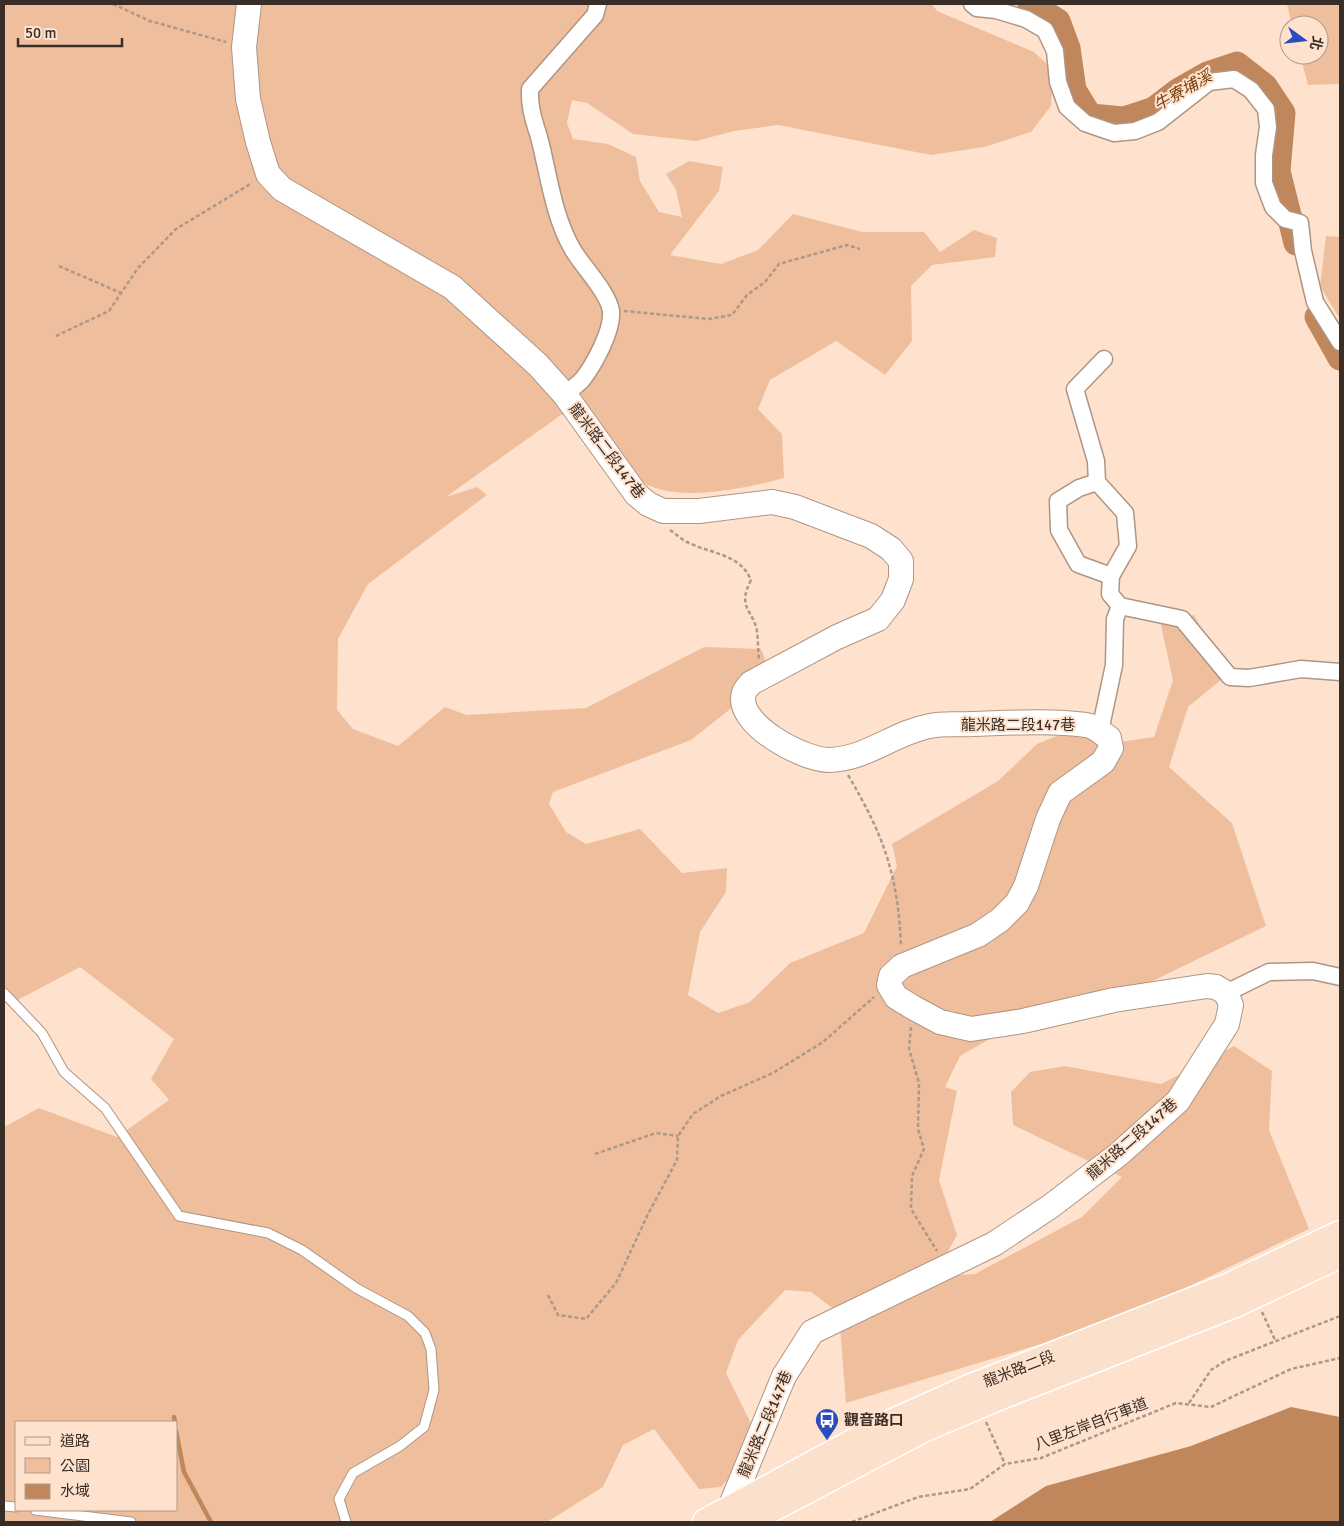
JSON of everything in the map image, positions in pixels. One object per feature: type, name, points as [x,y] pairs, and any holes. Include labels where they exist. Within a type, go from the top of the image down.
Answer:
[{"type":"main road","name":"龍米路二段","points":[[737,1518],[882,1427],[969,1388],[1230,1286],[1340,1234]]},
{"type":"main road","name":"龍米路二段","points":[[706,1522],[737,1518],[926,1428],[1254,1295],[1340,1254]]},
{"type":"street","name":"龍米路二段147巷","points":[[249,4],[244,47],[248,99],[268,174],[282,189],[452,287],[538,365],[565,395],[636,494],[648,504],[663,511],[699,511],[772,502],[796,507],[871,536],[891,549],[901,561],[901,579],[893,600],[878,619],[837,636],[751,683],[744,693],[744,704],[751,719],[768,735],[801,752],[827,760],[858,756],[904,734],[930,726],[1005,723],[1088,725],[1100,731]]},
{"type":"street","points":[[565,395],[582,380],[606,339],[610,309],[604,293],[587,273],[571,248],[549,186],[539,138],[529,104],[530,90],[595,15],[598,4]]},
{"type":"street","points":[[972,4],[977,8],[996,10],[1026,19],[1045,30],[1056,51],[1058,82],[1067,107],[1085,123],[1114,133],[1135,131],[1158,122],[1209,82],[1234,79],[1251,90],[1266,109],[1268,127],[1264,155],[1264,183],[1273,208],[1292,221],[1304,251],[1315,302],[1340,342]]},
{"type":"street","points":[[1104,359],[1075,389],[1096,461],[1097,482],[1125,513],[1128,546],[1111,576],[1110,594],[1120,606],[1182,619],[1230,677],[1249,678],[1301,669],[1340,672]]},
{"type":"street","points":[[1097,482],[1079,488],[1058,501],[1059,530],[1078,564],[1111,576]]},
{"type":"street","points":[[1120,606],[1115,619],[1114,664],[1100,731],[1109,738],[1111,748],[1103,762],[1060,793],[1048,819],[1026,886],[1017,903],[1000,920],[978,935],[895,976],[896,997],[940,1022],[971,1029],[1023,1020],[1114,1000],[1190,988],[1216,987],[1226,994],[1269,972],[1313,971],[1340,977]]},
{"type":"street","name":"龍米路二段147巷","points":[[737,1518],[784,1376],[812,1332],[994,1244],[1051,1206],[1119,1154],[1178,1101],[1227,1024],[1232,1005],[1226,994]]},
{"type":"lane","points":[[4,993],[42,1033],[64,1072],[105,1108],[179,1216],[268,1233],[302,1250],[356,1288],[408,1316],[425,1333],[430,1350],[434,1390],[424,1427],[400,1446],[353,1473],[340,1499],[346,1522]]},
{"type":"lane","points":[[43,1511],[131,1522]]},
{"type":"path","points":[[113,4],[150,20],[244,47]]},
{"type":"path","points":[[56,336],[109,311],[138,268],[176,229],[268,174]]},
{"type":"path","points":[[610,309],[709,319],[732,316],[747,295],[765,282],[779,264],[847,245],[860,249]]},
{"type":"path","points":[[59,266],[121,293]]},
{"type":"path","points":[[663,511],[666,527],[689,543],[724,554],[747,570],[751,580],[744,593],[748,613],[756,630],[761,678]]},
{"type":"path","points":[[548,1295],[558,1315],[586,1319],[616,1282],[648,1214],[678,1160],[678,1136],[693,1114],[721,1096],[773,1073],[823,1042],[895,976],[900,908],[888,855],[870,812],[838,759]]},
{"type":"path","points":[[914,1008],[909,1049],[918,1082],[918,1129],[924,1150],[912,1176],[911,1209],[932,1247],[952,1265]]},
{"type":"path","points":[[595,1154],[656,1133],[678,1136]]},
{"type":"path","points":[[1254,1295],[1275,1340]]},
{"type":"path","points":[[1189,1403],[1210,1370],[1224,1361],[1340,1316]]},
{"type":"path","name":"八里左岸自行車道","points":[[852,1522],[918,1497],[970,1490],[1005,1464],[1041,1458],[1176,1403],[1211,1407],[1291,1368],[1340,1358]]},
{"type":"path","points":[[979,1405],[1005,1464]]},
{"type":"green space","points":[[4,4],[932,4],[937,11],[1034,52],[1046,63],[1052,85],[1051,106],[1031,132],[984,147],[931,155],[778,125],[734,131],[696,141],[633,134],[587,103],[572,100],[567,123],[573,139],[608,144],[636,157],[640,181],[659,212],[682,217],[676,190],[666,174],[689,161],[723,167],[719,191],[670,255],[721,264],[758,250],[793,214],[862,232],[924,232],[940,252],[974,230],[997,238],[995,257],[932,265],[911,286],[912,341],[885,375],[836,341],[770,380],[758,409],[782,434],[784,478],[725,491],[680,493],[660,489],[642,482],[628,470],[591,412],[561,415],[446,497],[477,487],[487,495],[368,584],[338,639],[337,710],[353,729],[398,746],[445,707],[467,715],[586,708],[704,647],[761,649],[768,667],[748,695],[691,740],[553,792],[549,804],[566,832],[586,844],[640,829],[682,873],[727,868],[726,892],[700,932],[688,995],[718,1013],[750,1002],[790,963],[864,933],[897,866],[892,844],[998,781],[1037,744],[1082,726],[1113,743],[1154,737],[1173,680],[1160,621],[1194,615],[1227,675],[1188,707],[1169,767],[1232,823],[1266,926],[1134,990],[1040,1010],[960,1056],[945,1087],[957,1091],[939,1180],[957,1235],[940,1266],[946,1276],[975,1274],[1082,1217],[1122,1177],[1013,1125],[1011,1092],[1030,1072],[1065,1066],[1161,1084],[1234,1046],[1272,1071],[1269,1130],[1309,1229],[1114,1322],[846,1403],[839,1313],[811,1292],[785,1290],[738,1340],[726,1373],[761,1444],[721,1487],[699,1489],[654,1429],[623,1445],[603,1487],[547,1522],[4,1522],[4,1127],[39,1108],[117,1137],[169,1100],[151,1079],[174,1039],[80,967],[18,1000],[4,992]]},
{"type":"green space","points":[[1287,4],[1340,4],[1340,84],[1308,85],[1303,65],[1329,65],[1329,15],[1290,15]]},
{"type":"green space","points":[[1326,236],[1340,237],[1340,319],[1320,286]]},
{"type":"water","points":[[1291,1407],[1340,1417],[1340,1522],[990,1522],[1046,1486],[1191,1446]]},
{"type":"waterway","name":"牛寮埔溪","points":[[1030,4],[1058,21],[1068,48],[1074,90],[1090,116],[1124,119],[1154,109],[1179,90],[1207,74],[1237,64],[1265,86],[1283,113],[1278,171],[1296,243]]},
{"type":"waterway","name":"牛寮埔溪","points":[[1317,317],[1340,358]]},
{"type":"waterway","points":[[174,1417],[175,1421]]},
{"type":"waterway","points":[[178,1441],[184,1472],[211,1522]]},
{"type":"place","name":"觀音路口","points":[[827,1441]]}]
